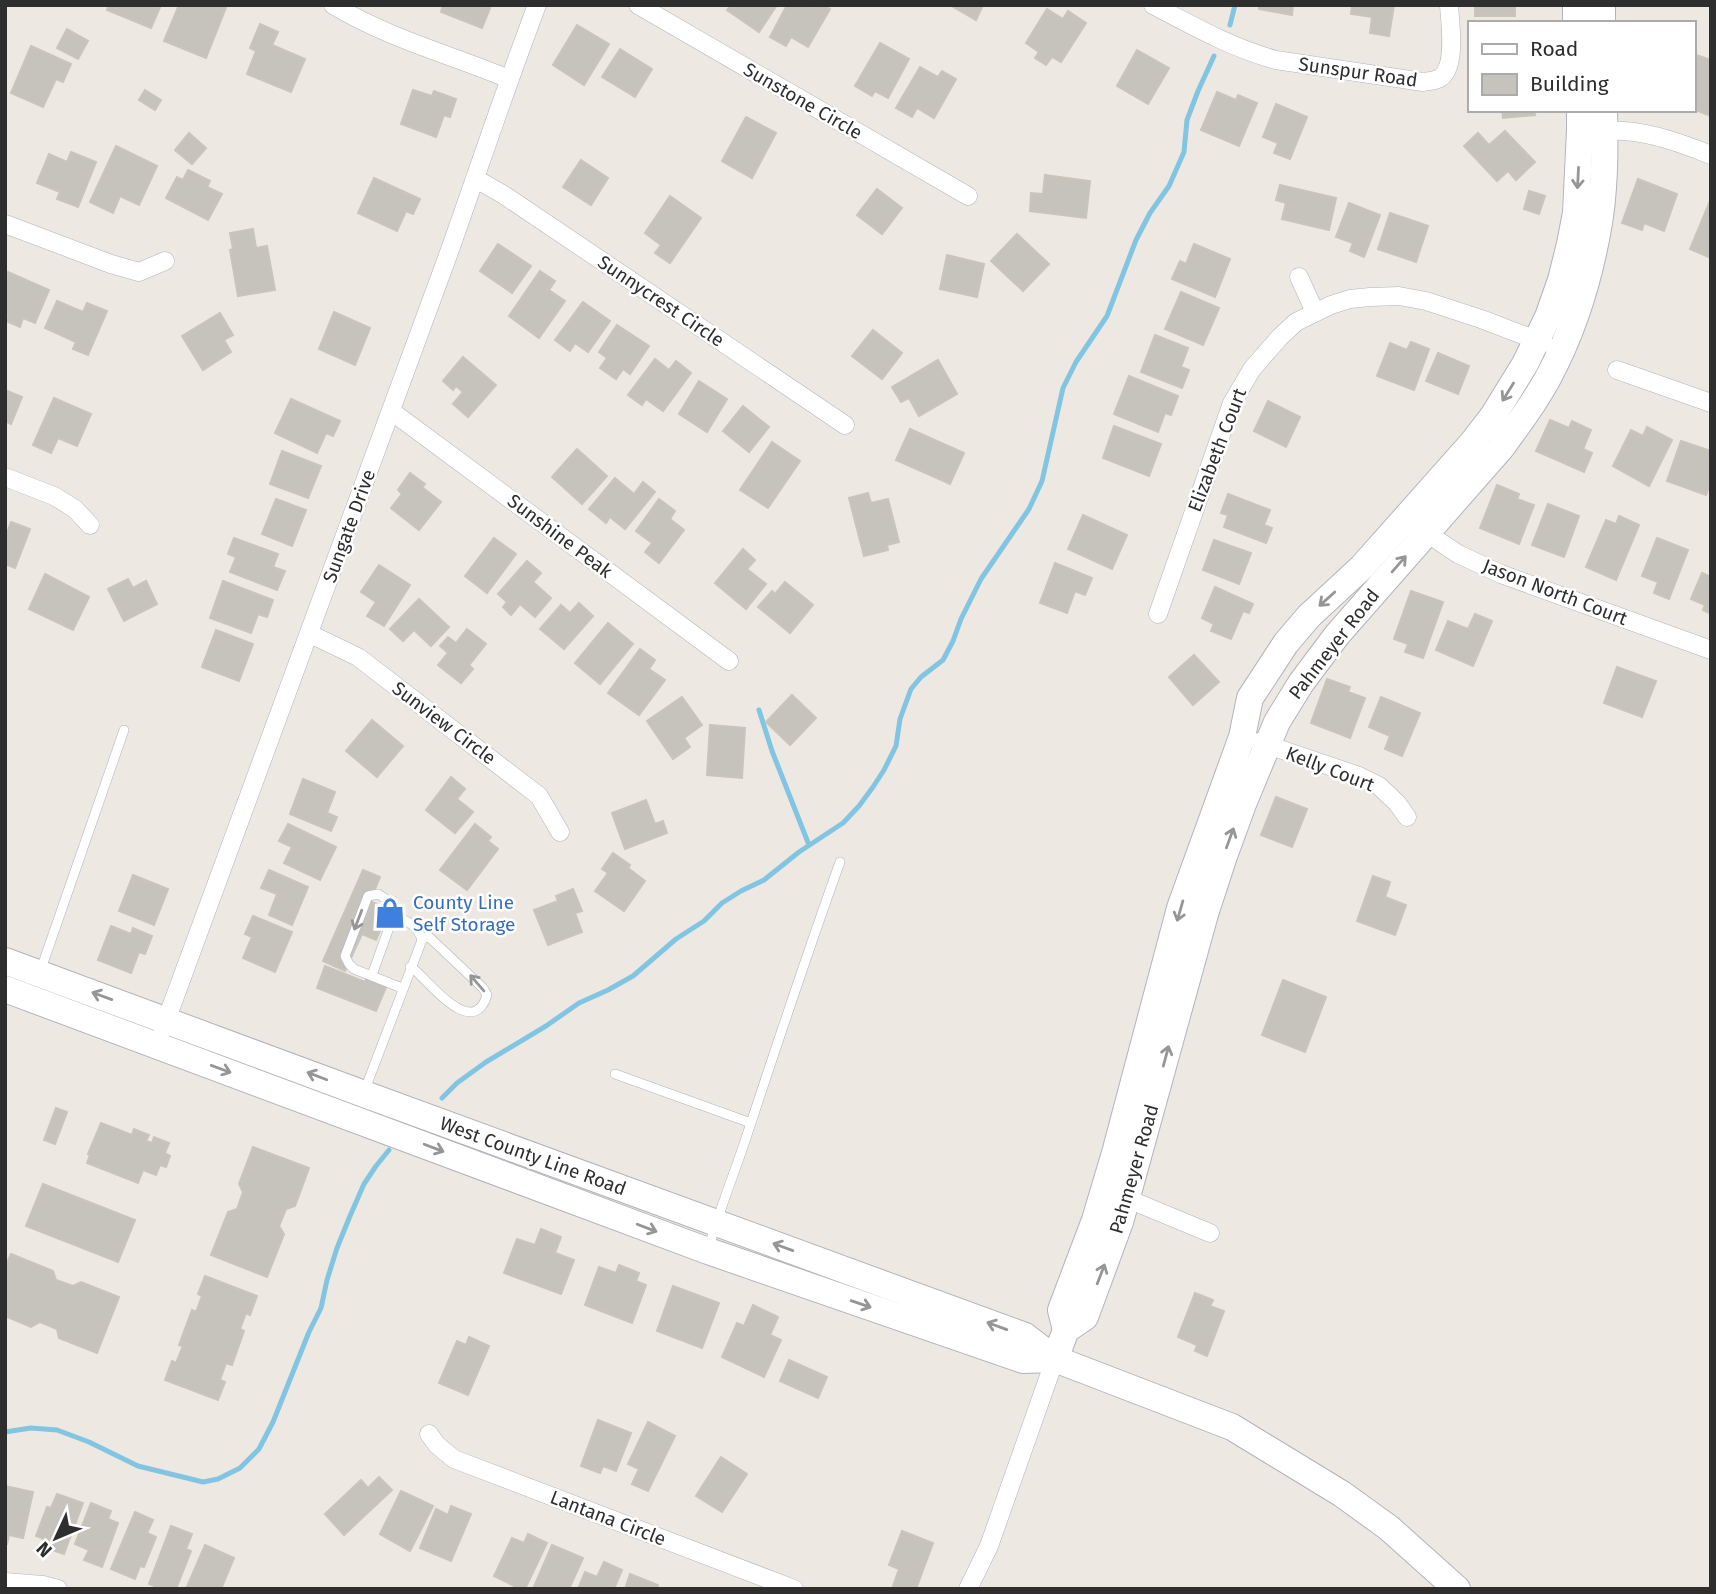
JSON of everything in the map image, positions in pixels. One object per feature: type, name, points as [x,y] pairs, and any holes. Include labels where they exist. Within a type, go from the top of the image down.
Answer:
[{"type":"main road","name":"Pahmeyer Road","points":[[1055,1359],[1066,1330],[1084,1317],[1128,1199],[1205,914],[1223,856],[1267,745],[1283,712],[1316,661],[1418,524],[1493,416],[1525,364],[1549,345],[1548,317],[1570,244],[1592,121]]},
{"type":"main road","name":"Pahmeyer Road","points":[[1066,1330],[1061,1310],[1115,1153],[1180,908],[1242,737],[1250,698],[1286,643],[1309,615],[1362,567],[1418,524]]},
{"type":"main road","name":"West County Line Road","points":[[5,961],[166,1020],[360,1106],[708,1251],[1023,1360],[1055,1359]]},
{"type":"main road","name":"West County Line Road","points":[[5,989],[157,1045],[360,1106],[716,1222],[1025,1336],[1055,1359],[1232,1427],[1295,1464],[1389,1528],[1457,1589]]},
{"type":"street","points":[[333,5],[356,19],[414,45],[479,66],[509,79]]},
{"type":"street","name":"Sungate Drive","points":[[157,1045],[310,634],[537,5]]},
{"type":"street","name":"Sunstone Circle","points":[[638,5],[968,196]]},
{"type":"street","name":"Sunspur Road","points":[[1153,5],[1233,46],[1276,60],[1423,82],[1442,77],[1448,69],[1451,47],[1449,5]]},
{"type":"street","points":[[1592,121],[1660,138],[1711,155]]},
{"type":"street","name":"Sunnycrest Circle","points":[[475,179],[504,195],[845,425]]},
{"type":"street","points":[[5,224],[139,272],[165,261]]},
{"type":"street","points":[[1299,277],[1315,312]]},
{"type":"street","name":"Elizabeth Court","points":[[1158,614],[1231,403],[1252,369],[1296,322],[1350,299],[1399,296],[1426,301],[1549,345]]},
{"type":"street","points":[[1617,370],[1711,403]]},
{"type":"street","name":"Sunshine Peak","points":[[391,411],[729,661]]},
{"type":"street","points":[[5,477],[54,496],[75,509],[90,526]]},
{"type":"street","name":"Jason North Court","points":[[1418,524],[1458,554],[1501,574],[1711,650]]},
{"type":"street","name":"Sunview Circle","points":[[310,634],[358,657],[539,796],[560,832]]},
{"type":"street","name":"Kelly Court","points":[[1242,737],[1359,776],[1379,786],[1407,817]]},
{"type":"street","points":[[1128,1199],[1210,1233]]},
{"type":"street","name":"Pahmeyer Road","points":[[968,1589],[989,1546],[1055,1359]]},
{"type":"street","name":"Lantana Circle","points":[[429,1434],[437,1445],[454,1459],[794,1589]]},
{"type":"street","points":[[5,1582],[58,1589]]},
{"type":"lane","points":[[39,973],[124,730]]},
{"type":"lane","points":[[708,1251],[840,862]]},
{"type":"lane","points":[[396,919],[387,899],[377,894],[368,896],[345,956],[354,969],[402,988]]},
{"type":"lane","points":[[372,975],[390,925],[396,919],[401,918],[411,924],[422,940]]},
{"type":"lane","points":[[360,1106],[402,988],[410,967],[422,940],[428,936],[437,943],[487,995],[476,1010],[469,1013],[460,1011],[410,967]]},
{"type":"lane","points":[[615,1074],[751,1123]]},
{"type":"building","points":[[109,5],[161,5],[151,28],[107,10]]},
{"type":"building","points":[[179,5],[227,5],[206,58],[164,41]]},
{"type":"building","points":[[443,5],[482,5],[490,8],[482,28],[441,12]]},
{"type":"building","points":[[731,5],[777,5],[759,32],[727,10]]},
{"type":"building","points":[[787,5],[824,5],[830,9],[808,47],[791,37],[786,46],[770,37]]},
{"type":"building","points":[[950,5],[983,5],[976,20]]},
{"type":"building","points":[[1259,5],[1293,5],[1292,15],[1259,9]]},
{"type":"building","points":[[1352,5],[1394,5],[1389,36],[1370,33],[1372,17],[1351,14]]},
{"type":"building","points":[[1475,5],[1515,5],[1515,16],[1475,16]]},
{"type":"building","points":[[1047,9],[1063,19],[1068,11],[1086,23],[1061,62],[1052,57],[1046,65],[1035,58],[1039,52],[1026,43]]},
{"type":"building","points":[[260,24],[278,32],[272,45],[305,59],[291,92],[247,74],[256,51],[250,48]]},
{"type":"building","points":[[577,25],[609,44],[584,85],[553,65]]},
{"type":"building","points":[[67,29],[88,41],[78,59],[57,48]]},
{"type":"building","points":[[880,43],[909,59],[888,98],[875,91],[872,96],[855,86]]},
{"type":"building","points":[[31,46],[71,64],[63,82],[56,79],[43,107],[11,93]]},
{"type":"building","points":[[620,49],[652,69],[635,97],[602,77]]},
{"type":"building","points":[[1137,50],[1169,68],[1148,104],[1117,86]]},
{"type":"building","points":[[1696,55],[1711,60],[1711,116],[1695,110]]},
{"type":"building","points":[[920,67],[938,77],[942,71],[956,79],[934,118],[917,108],[912,117],[896,108]]},
{"type":"building","points":[[145,90],[161,100],[155,110],[139,100]]},
{"type":"building","points":[[413,90],[432,96],[434,91],[456,99],[450,117],[444,115],[436,137],[401,124]]},
{"type":"building","points":[[1217,92],[1236,100],[1238,95],[1257,103],[1239,146],[1201,130]]},
{"type":"building","points":[[1276,104],[1307,117],[1290,159],[1274,153],[1278,143],[1263,137]]},
{"type":"building","points":[[1502,112],[1534,112],[1535,115],[1503,118]]},
{"type":"building","points":[[746,117],[776,133],[752,178],[722,161]]},
{"type":"building","points":[[1505,131],[1535,162],[1516,180],[1508,171],[1497,181],[1464,146],[1478,133],[1489,145]]},
{"type":"building","points":[[189,133],[206,148],[192,164],[175,150]]},
{"type":"building","points":[[116,146],[157,166],[139,205],[120,196],[113,213],[90,202]]},
{"type":"building","points":[[71,152],[96,162],[78,207],[57,199],[60,192],[37,183],[49,154],[67,162]]},
{"type":"building","points":[[581,160],[608,178],[591,205],[563,187]]},
{"type":"building","points":[[188,170],[210,181],[207,187],[222,194],[208,220],[166,198],[177,177],[183,180]]},
{"type":"building","points":[[1045,175],[1090,181],[1086,218],[1030,211],[1031,193],[1043,194]]},
{"type":"building","points":[[374,178],[420,199],[413,214],[406,211],[397,231],[358,213]]},
{"type":"building","points":[[1638,179],[1677,194],[1664,231],[1644,223],[1642,230],[1622,223]]},
{"type":"building","points":[[1280,185],[1336,198],[1329,230],[1282,219],[1286,203],[1276,200]]},
{"type":"building","points":[[877,189],[902,208],[882,234],[857,215]]},
{"type":"building","points":[[1529,191],[1545,196],[1539,214],[1524,209]]},
{"type":"building","points":[[670,196],[701,218],[670,263],[655,253],[661,245],[645,233]]},
{"type":"building","points":[[1711,202],[1711,258],[1690,249]]},
{"type":"building","points":[[1349,203],[1380,215],[1364,257],[1350,251],[1353,243],[1336,237]]},
{"type":"building","points":[[1390,213],[1428,226],[1416,262],[1378,249]]},
{"type":"building","points":[[253,229],[256,248],[267,246],[275,290],[238,296],[230,250],[233,249],[230,233]]},
{"type":"building","points":[[1017,234],[1049,264],[1023,291],[991,261]]},
{"type":"building","points":[[498,244],[531,266],[512,293],[480,271]]},
{"type":"building","points":[[1194,244],[1230,259],[1215,297],[1172,279],[1180,261],[1186,264]]},
{"type":"building","points":[[947,255],[984,264],[977,297],[940,289]]},
{"type":"building","points":[[540,271],[555,281],[549,290],[565,301],[539,338],[509,316]]},
{"type":"building","points":[[8,272],[49,290],[35,323],[23,318],[20,327],[6,321],[9,315],[5,314],[5,280]]},
{"type":"building","points":[[1181,292],[1219,308],[1203,345],[1165,329]]},
{"type":"building","points":[[57,301],[83,312],[87,303],[107,311],[88,355],[73,349],[76,342],[45,328]]},
{"type":"building","points":[[583,302],[610,321],[588,352],[575,343],[570,351],[555,340]]},
{"type":"building","points":[[334,312],[370,328],[355,365],[319,349]]},
{"type":"building","points":[[220,313],[233,335],[224,340],[231,352],[203,370],[182,336]]},
{"type":"building","points":[[617,325],[649,346],[630,374],[623,369],[616,379],[600,368],[607,358],[599,352]]},
{"type":"building","points":[[873,330],[902,353],[882,379],[852,356]]},
{"type":"building","points":[[1155,335],[1188,348],[1181,367],[1189,370],[1182,388],[1141,372]]},
{"type":"building","points":[[1411,342],[1429,349],[1414,390],[1377,376],[1390,343],[1407,350]]},
{"type":"building","points":[[1438,353],[1469,366],[1458,394],[1426,381]]},
{"type":"building","points":[[463,357],[496,385],[468,417],[453,404],[463,392],[456,386],[453,390],[443,381]]},
{"type":"building","points":[[655,359],[669,370],[676,361],[691,373],[663,411],[646,399],[642,405],[628,395]]},
{"type":"building","points":[[938,360],[957,394],[919,416],[909,398],[901,402],[892,387]]},
{"type":"building","points":[[1129,376],[1178,396],[1171,415],[1165,413],[1158,432],[1114,414]]},
{"type":"building","points":[[699,381],[727,399],[707,432],[679,414]]},
{"type":"building","points":[[5,390],[22,397],[11,424],[5,421]]},
{"type":"building","points":[[54,398],[91,414],[77,446],[58,438],[51,453],[33,445]]},
{"type":"building","points":[[291,399],[340,421],[333,436],[326,433],[317,453],[275,433]]},
{"type":"building","points":[[1268,401],[1300,417],[1286,447],[1254,431]]},
{"type":"building","points":[[743,406],[769,427],[749,452],[723,431]]},
{"type":"building","points":[[1550,420],[1569,428],[1572,421],[1591,430],[1583,449],[1592,453],[1584,472],[1536,451]]},
{"type":"building","points":[[1114,426],[1161,444],[1149,476],[1103,458]]},
{"type":"building","points":[[1647,427],[1672,440],[1649,486],[1613,466],[1631,430],[1643,436]]},
{"type":"building","points":[[910,429],[964,453],[950,484],[896,460]]},
{"type":"building","points":[[1681,441],[1711,451],[1711,482],[1706,495],[1667,481]]},
{"type":"building","points":[[772,442],[800,461],[768,508],[740,490]]},
{"type":"building","points":[[577,449],[607,476],[582,504],[552,477]]},
{"type":"building","points":[[282,451],[321,466],[308,498],[270,484]]},
{"type":"building","points":[[410,473],[425,484],[422,487],[441,502],[419,530],[391,508],[402,494],[398,490]]},
{"type":"building","points":[[615,478],[634,494],[643,482],[655,492],[625,529],[610,517],[606,523],[589,509]]},
{"type":"building","points":[[1497,485],[1519,494],[1517,499],[1534,505],[1519,544],[1480,528]]},
{"type":"building","points":[[868,493],[871,503],[888,499],[899,542],[887,545],[888,550],[864,556],[849,498]]},
{"type":"building","points":[[1228,494],[1270,510],[1264,525],[1272,528],[1266,543],[1224,527],[1228,515],[1221,513]]},
{"type":"building","points":[[276,499],[306,510],[292,546],[262,534]]},
{"type":"building","points":[[659,499],[675,511],[670,519],[684,530],[659,563],[645,552],[652,543],[636,531]]},
{"type":"building","points":[[1548,504],[1579,516],[1564,557],[1532,545]]},
{"type":"building","points":[[1083,515],[1127,535],[1112,569],[1068,549]]},
{"type":"building","points":[[1619,516],[1639,525],[1616,580],[1586,567],[1606,520],[1616,524]]},
{"type":"building","points":[[11,522],[30,529],[15,568],[5,564],[5,532],[7,533]]},
{"type":"building","points":[[234,538],[278,554],[273,567],[285,571],[277,590],[230,572],[236,557],[228,554]]},
{"type":"building","points":[[494,538],[516,554],[487,593],[465,576]]},
{"type":"building","points":[[1657,538],[1688,550],[1669,599],[1654,593],[1658,582],[1642,576]]},
{"type":"building","points":[[1214,540],[1251,553],[1239,584],[1203,570]]},
{"type":"building","points":[[743,549],[755,560],[747,569],[766,584],[746,609],[715,583]]},
{"type":"building","points":[[527,561],[541,573],[533,582],[551,598],[535,617],[520,604],[511,615],[503,607],[507,602],[498,594]]},
{"type":"building","points":[[1055,563],[1092,578],[1085,595],[1075,591],[1067,613],[1040,603]]},
{"type":"building","points":[[379,565],[410,585],[384,626],[367,616],[376,602],[361,592]]},
{"type":"building","points":[[1702,573],[1711,577],[1711,614],[1703,610],[1705,605],[1691,599]]},
{"type":"building","points":[[45,574],[89,597],[73,630],[29,609]]},
{"type":"building","points":[[128,579],[133,588],[146,581],[157,604],[124,621],[108,589]]},
{"type":"building","points":[[223,581],[273,600],[267,617],[258,614],[251,633],[210,618]]},
{"type":"building","points":[[785,582],[813,605],[790,633],[758,607],[772,591],[775,594]]},
{"type":"building","points":[[1215,587],[1253,604],[1249,613],[1243,611],[1231,639],[1211,631],[1214,624],[1202,618]]},
{"type":"building","points":[[1411,591],[1443,602],[1423,658],[1405,652],[1408,644],[1394,639]]},
{"type":"building","points":[[419,599],[449,627],[431,646],[414,630],[403,641],[390,629]]},
{"type":"building","points":[[579,603],[593,616],[564,649],[540,629],[561,605],[570,613]]},
{"type":"building","points":[[1475,614],[1492,621],[1473,666],[1436,650],[1448,621],[1468,629]]},
{"type":"building","points":[[608,623],[633,644],[600,684],[575,663]]},
{"type":"building","points":[[467,629],[486,644],[469,665],[473,669],[461,683],[438,665],[448,653],[440,646],[448,637],[456,643]]},
{"type":"building","points":[[216,630],[253,644],[239,681],[202,667]]},
{"type":"building","points":[[640,649],[655,660],[649,669],[665,680],[639,715],[608,693]]},
{"type":"building","points":[[1194,655],[1219,682],[1193,705],[1169,677]]},
{"type":"building","points":[[1617,667],[1656,681],[1642,717],[1604,703]]},
{"type":"building","points":[[1327,679],[1350,687],[1348,692],[1365,698],[1350,738],[1311,723]]},
{"type":"building","points":[[792,695],[816,718],[790,745],[766,722]]},
{"type":"building","points":[[682,697],[702,725],[684,738],[690,747],[673,759],[647,721]]},
{"type":"building","points":[[1381,697],[1420,713],[1402,756],[1385,749],[1390,736],[1369,727]]},
{"type":"building","points":[[372,720],[403,746],[377,777],[346,751]]},
{"type":"building","points":[[710,725],[745,728],[742,778],[707,775]]},
{"type":"building","points":[[451,777],[465,789],[457,799],[473,812],[455,833],[426,810]]},
{"type":"building","points":[[303,779],[335,792],[327,813],[337,817],[331,831],[290,814]]},
{"type":"building","points":[[1276,797],[1307,809],[1292,847],[1261,835]]},
{"type":"building","points":[[646,800],[655,824],[663,821],[667,833],[625,849],[612,813]]},
{"type":"building","points":[[288,824],[336,847],[320,880],[284,863],[292,847],[279,841]]},
{"type":"building","points":[[475,824],[491,837],[488,841],[498,849],[467,890],[440,870]]},
{"type":"building","points":[[613,853],[630,865],[628,868],[645,881],[624,911],[595,891],[608,873],[602,869]]},
{"type":"building","points":[[269,870],[308,887],[292,925],[269,915],[277,894],[261,888]]},
{"type":"building","points":[[363,870],[380,877],[370,901],[389,910],[376,940],[362,934],[345,971],[323,961]]},
{"type":"building","points":[[133,875],[168,889],[154,925],[119,911]]},
{"type":"building","points":[[1373,876],[1390,882],[1385,897],[1406,905],[1395,935],[1357,921]]},
{"type":"building","points":[[573,889],[582,911],[575,913],[582,932],[548,945],[534,910],[558,901],[556,896]]},
{"type":"building","points":[[253,916],[292,932],[275,972],[243,958],[252,937],[245,934]]},
{"type":"building","points":[[111,926],[131,934],[133,928],[152,936],[145,954],[139,952],[131,973],[98,960]]},
{"type":"building","points":[[325,966],[365,982],[367,977],[387,985],[376,1011],[317,988]]},
{"type":"building","points":[[1283,980],[1326,997],[1305,1052],[1262,1035]]},
{"type":"building","points":[[56,1108],[67,1112],[55,1144],[44,1140]]},
{"type":"building","points":[[101,1123],[132,1135],[134,1129],[149,1135],[146,1141],[152,1143],[154,1137],[169,1143],[165,1153],[170,1156],[166,1167],[160,1165],[156,1175],[143,1170],[138,1183],[87,1163]]},
{"type":"building","points":[[253,1147],[309,1168],[295,1206],[286,1209],[279,1226],[284,1234],[267,1277],[211,1255],[228,1212],[237,1209],[243,1192],[239,1184]]},
{"type":"building","points":[[43,1184],[135,1220],[118,1262],[26,1226]]},
{"type":"building","points":[[541,1229],[561,1237],[555,1253],[574,1260],[561,1294],[504,1273],[517,1239],[535,1245]]},
{"type":"building","points":[[11,1254],[53,1271],[56,1280],[73,1286],[81,1282],[119,1297],[97,1353],[59,1338],[57,1329],[40,1322],[31,1327],[5,1316],[5,1267]]},
{"type":"building","points":[[619,1265],[639,1273],[636,1281],[646,1285],[632,1323],[585,1305],[599,1267],[616,1273]]},
{"type":"building","points":[[205,1276],[257,1296],[250,1315],[246,1313],[240,1329],[244,1331],[232,1365],[226,1363],[220,1380],[225,1382],[218,1400],[165,1380],[172,1361],[176,1363],[183,1346],[179,1345],[192,1310],[196,1312],[202,1296],[198,1294]]},
{"type":"building","points":[[673,1286],[719,1303],[702,1348],[657,1331]]},
{"type":"building","points":[[1195,1293],[1213,1300],[1210,1306],[1224,1311],[1207,1356],[1195,1351],[1197,1345],[1178,1337]]},
{"type":"building","points":[[753,1305],[778,1317],[770,1335],[781,1340],[764,1377],[722,1357],[737,1323],[744,1326]]},
{"type":"building","points":[[469,1337],[489,1346],[468,1395],[439,1383],[457,1341],[466,1345]]},
{"type":"building","points":[[789,1360],[827,1377],[818,1398],[780,1381]]},
{"type":"building","points":[[598,1420],[631,1433],[616,1471],[603,1466],[600,1473],[581,1466]]},
{"type":"building","points":[[648,1422],[675,1436],[648,1491],[632,1484],[639,1469],[628,1464]]},
{"type":"building","points":[[721,1457],[747,1474],[722,1512],[696,1496]]},
{"type":"building","points":[[379,1477],[392,1490],[344,1535],[325,1514],[361,1480],[368,1488]]},
{"type":"building","points":[[5,1486],[33,1492],[23,1538],[9,1535],[7,1544],[5,1544]]},
{"type":"building","points":[[401,1491],[433,1506],[410,1551],[380,1534]]},
{"type":"building","points":[[57,1494],[83,1503],[64,1554],[46,1548],[49,1541],[36,1536],[47,1507],[51,1508]]},
{"type":"building","points":[[91,1503],[111,1511],[108,1519],[118,1523],[102,1567],[84,1560],[89,1550],[75,1544]]},
{"type":"building","points":[[451,1506],[471,1514],[451,1561],[420,1548],[436,1509],[448,1515]]},
{"type":"building","points":[[135,1512],[153,1520],[147,1533],[156,1537],[144,1567],[140,1566],[135,1579],[111,1569]]},
{"type":"building","points":[[171,1526],[192,1534],[186,1549],[191,1551],[176,1589],[162,1589],[149,1584]]},
{"type":"building","points":[[902,1531],[933,1543],[916,1589],[899,1589],[893,1586],[899,1569],[889,1565]]},
{"type":"building","points":[[528,1534],[547,1543],[525,1589],[520,1589],[494,1576],[512,1538],[524,1543]]},
{"type":"building","points":[[205,1545],[234,1558],[221,1589],[186,1589]]},
{"type":"building","points":[[552,1545],[583,1558],[569,1589],[533,1589]]},
{"type":"building","points":[[604,1562],[622,1570],[614,1589],[578,1589],[585,1572],[597,1577]]},
{"type":"building","points":[[630,1574],[658,1585],[657,1589],[625,1589]]},
{"type":"waterway","points":[[1230,25],[1235,5]]},
{"type":"waterway","points":[[442,1098],[457,1083],[486,1062],[579,1003],[633,976],[676,939],[704,921],[722,903],[764,880],[799,852],[843,823],[859,806],[884,770],[896,746],[900,719],[911,689],[921,677],[943,660],[981,579],[1029,509],[1042,481],[1063,388],[1076,362],[1107,316],[1136,240],[1150,213],[1169,186],[1184,152],[1187,120],[1214,56]]},
{"type":"waterway","points":[[759,710],[809,845]]},
{"type":"waterway","points":[[5,1432],[31,1428],[57,1430],[138,1466],[203,1482],[218,1479],[240,1468],[259,1449],[273,1422],[321,1308],[337,1248],[350,1216],[364,1184],[389,1150]]},
{"type":"place","name":"County Line Self Storage","points":[[390,913]]}]
